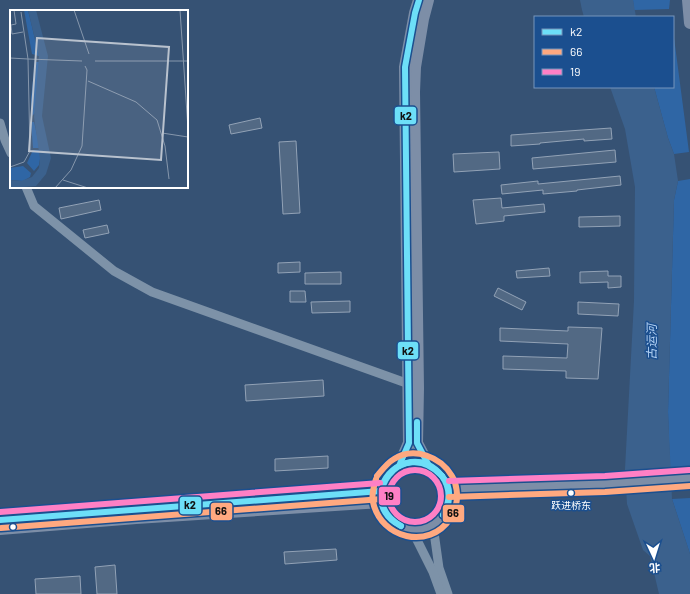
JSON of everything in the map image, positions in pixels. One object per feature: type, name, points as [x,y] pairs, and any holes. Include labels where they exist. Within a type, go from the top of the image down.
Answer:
[{"type":"main road","points":[[399,466],[409,443],[406,67],[415,12],[419,0]]},
{"type":"main road","points":[[428,0],[423,19],[415,67],[414,92],[418,388],[417,443],[428,464]]},
{"type":"main road","points":[[688,0],[690,23]]},
{"type":"main road","points":[[408,462],[428,464],[438,470],[445,479],[449,493],[447,508],[442,518],[433,525],[423,529],[412,530],[401,527],[392,521],[385,512],[381,496],[384,480],[390,472],[408,462]]},
{"type":"main road","points":[[449,493],[689,482]]},
{"type":"main road","points":[[0,520],[381,496]]},
{"type":"main road","points":[[0,529],[381,496]]},
{"type":"street","points":[[0,123],[3,140],[10,151]]},
{"type":"street","points":[[26,188],[34,206],[114,271],[152,292],[409,384]]},
{"type":"street","points":[[433,525],[439,568],[448,594]]},
{"type":"street","points":[[412,530],[433,572],[441,594]]},
{"type":"shaded area","points":[[633,0],[670,0],[669,9],[634,10]]},
{"type":"shaded area","points":[[674,38],[689,152],[674,154],[654,88],[674,88]]},
{"type":"shaded area","points":[[690,179],[690,467],[670,467],[668,412],[674,200],[678,181]]},
{"type":"shaded area","points":[[690,498],[690,554],[672,499]]},
{"type":"water","points":[[580,0],[633,0],[636,16],[584,16]]},
{"type":"water","name":"古运河","points":[[610,88],[654,88],[674,154],[678,181],[674,200],[668,412],[672,499],[690,554],[690,594],[659,594],[650,556],[643,550],[627,504],[625,469],[634,301],[635,187],[625,129]]},
{"type":"building","points":[[260,118],[262,128],[231,134],[229,125]]},
{"type":"building","points":[[611,128],[612,139],[584,141],[584,139],[511,146],[511,135]]},
{"type":"building","points":[[296,141],[300,213],[283,214],[279,142]]},
{"type":"building","points":[[615,150],[616,162],[533,169],[532,158]]},
{"type":"building","points":[[499,152],[500,169],[454,172],[453,154]]},
{"type":"building","points":[[620,176],[621,185],[543,194],[543,190],[502,194],[501,185],[538,181],[538,184]]},
{"type":"building","points":[[501,198],[502,208],[544,204],[545,212],[504,216],[504,221],[476,224],[473,200]]},
{"type":"building","points":[[99,200],[101,210],[61,219],[59,208]]},
{"type":"building","points":[[620,216],[620,226],[579,227],[579,217]]},
{"type":"building","points":[[107,225],[109,233],[85,238],[83,230]]},
{"type":"building","points":[[300,262],[300,272],[278,273],[278,263]]},
{"type":"building","points":[[549,268],[550,276],[517,278],[516,271]]},
{"type":"building","points":[[608,271],[608,276],[621,276],[621,287],[608,288],[608,282],[580,283],[580,272]]},
{"type":"building","points":[[341,272],[341,284],[305,284],[305,273]]},
{"type":"building","points":[[498,288],[526,302],[522,310],[494,296]]},
{"type":"building","points":[[290,291],[305,291],[306,302],[290,302]]},
{"type":"building","points":[[350,301],[350,312],[312,313],[311,302]]},
{"type":"building","points":[[578,302],[619,304],[618,316],[578,314]]},
{"type":"building","points":[[568,327],[602,328],[598,379],[566,378],[566,371],[503,369],[503,356],[567,358],[568,344],[500,341],[500,328],[568,331]]},
{"type":"building","points":[[323,380],[324,396],[246,401],[245,385]]},
{"type":"building","points":[[328,456],[328,468],[275,471],[275,459]]},
{"type":"building","points":[[336,549],[337,560],[285,564],[284,552]]},
{"type":"building","points":[[115,565],[117,594],[97,594],[95,567]]},
{"type":"building","points":[[80,576],[81,594],[36,594],[35,579]]},
{"type":"transit line","name":"k2","points":[[399,466],[409,443],[405,67],[415,13],[419,0]]},
{"type":"transit line","name":"k2","points":[[417,422],[417,443],[428,464]]},
{"type":"transit line","name":"66","points":[[376,479],[372,499],[373,502],[378,515],[385,525],[395,532],[407,536],[419,537],[430,535],[441,529],[450,519],[454,511],[457,501],[454,479],[447,469],[434,459],[418,454],[402,455],[389,462],[377,476]]},
{"type":"transit line","name":"k2","points":[[401,526],[387,514],[382,501],[383,487],[389,475],[399,466],[412,462],[427,465],[442,476]]},
{"type":"transit line","name":"k2","points":[[401,526],[388,517],[381,502],[381,492],[384,482],[389,474],[397,467],[406,463],[416,462],[429,465],[442,476]]},
{"type":"transit line","name":"19","points":[[415,470],[425,472],[433,478],[439,486],[441,496],[439,506],[433,514],[425,520],[415,522],[405,520],[397,514],[391,506],[389,496],[391,486],[397,478],[405,472],[415,470]]},
{"type":"transit line","name":"19","points":[[449,481],[605,476],[689,470]]},
{"type":"transit line","name":"k2","points":[[442,476],[448,485],[449,490],[448,505],[443,515]]},
{"type":"transit line","name":"k2","points":[[442,476],[448,490],[448,500],[443,515]]},
{"type":"transit line","name":"19","points":[[0,512],[380,483]]},
{"type":"transit line","name":"66","points":[[449,497],[605,492],[690,486]]},
{"type":"transit line","name":"k2","points":[[0,520],[381,491]]},
{"type":"transit line","name":"66","points":[[1,528],[382,499]]},
{"type":"place","name":"跃进桥东","points":[[571,493]]}]
